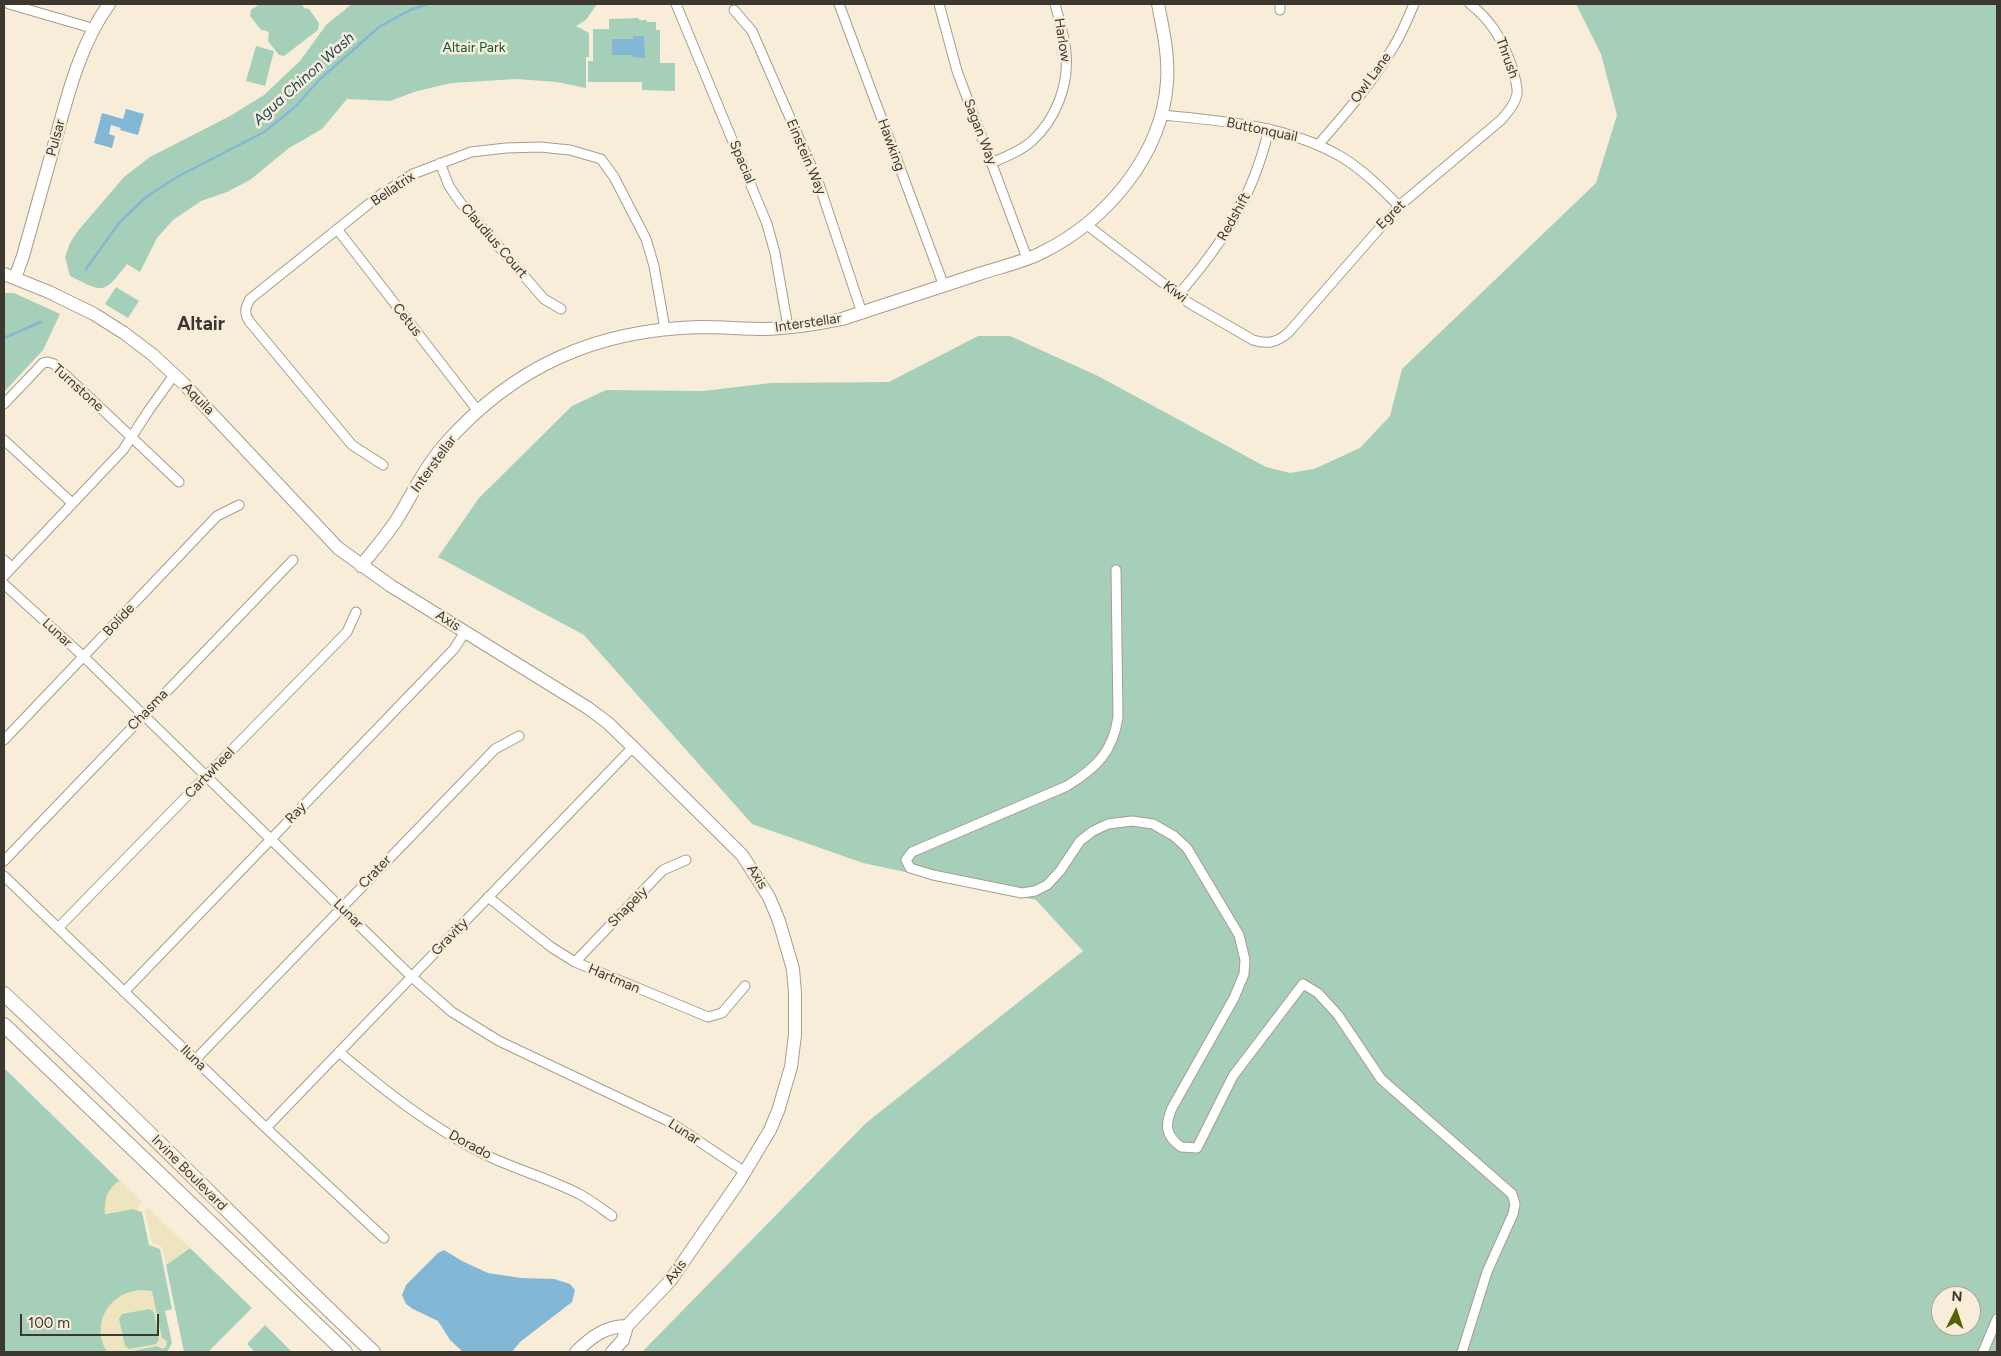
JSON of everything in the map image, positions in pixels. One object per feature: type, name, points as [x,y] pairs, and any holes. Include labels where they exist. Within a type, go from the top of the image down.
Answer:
[{"type":"main road","name":"Irvine Boulevard","points":[[4,994],[88,1072],[278,1262],[373,1352]]},
{"type":"main road","name":"Irvine Boulevard","points":[[4,1025],[345,1352]]},
{"type":"street","points":[[9,4],[95,29]]},
{"type":"street","name":"Pulsar","points":[[10,276],[23,256],[67,99],[77,70],[95,29],[109,4]]},
{"type":"street","name":"Spacial","points":[[676,4],[767,224],[777,261],[788,327]]},
{"type":"street","name":"Hawking","points":[[839,4],[944,286]]},
{"type":"street","name":"Sagan Way","points":[[939,4],[957,71],[1027,258]]},
{"type":"street","name":"Harlow","points":[[991,163],[1013,154],[1032,141],[1048,122],[1060,100],[1066,77],[1066,52],[1055,4]]},
{"type":"street","name":"Interstellar","points":[[361,566],[395,522],[429,466],[444,446],[478,411],[509,386],[561,356],[609,339],[665,329],[700,327],[769,329],[842,319],[1042,253],[1062,242],[1087,224],[1119,192],[1139,166],[1150,146],[1162,115],[1167,82],[1167,49],[1158,4]]},
{"type":"street","name":"Owl Lane","points":[[1318,145],[1373,77],[1394,46],[1414,4]]},
{"type":"street","name":"Thrush","points":[[1470,4],[1497,31],[1506,48],[1516,80],[1516,94]]},
{"type":"street","name":"Einstein Way","points":[[734,10],[752,31],[819,184],[862,313]]},
{"type":"street","name":"Egret","points":[[1271,342],[1280,340],[1289,332],[1383,222],[1399,206],[1502,120],[1513,106],[1516,94]]},
{"type":"street","name":"Buttonquail","points":[[1162,115],[1251,124],[1307,140],[1341,157],[1362,172],[1399,206]]},
{"type":"street","name":"Redshift","points":[[1178,295],[1207,262],[1225,236],[1243,204],[1254,181],[1269,128]]},
{"type":"street","name":"Bellatrix","points":[[383,465],[352,445],[245,314],[246,305],[250,299],[380,196],[413,174],[471,152],[514,147],[570,150],[601,159],[614,177],[646,239],[654,266],[665,329]]},
{"type":"street","name":"Claudius Court","points":[[440,163],[449,186],[460,202],[544,299],[561,309]]},
{"type":"street","name":"Kiwi","points":[[1087,224],[1178,295],[1254,340],[1262,343],[1271,342]]},
{"type":"street","name":"Cetus","points":[[337,230],[478,411]]},
{"type":"street","name":"Aquila","points":[[10,276],[94,314],[124,333],[153,355],[210,411],[338,548],[361,566]]},
{"type":"street","name":"Turnstone","points":[[4,404],[43,363],[48,362],[54,364],[132,437]]},
{"type":"street","points":[[4,576],[123,450],[174,375]]},
{"type":"street","points":[[132,437],[179,482]]},
{"type":"street","points":[[4,440],[72,503]]},
{"type":"street","name":"Bolide","points":[[4,740],[217,516],[239,506]]},
{"type":"street","points":[[4,560],[11,567]]},
{"type":"street","name":"Chasma","points":[[4,861],[293,560]]},
{"type":"street","name":"Axis","points":[[361,566],[588,708],[633,747],[742,855],[769,897],[780,921],[787,945],[796,992],[792,1067],[778,1111],[762,1145],[745,1172],[670,1281],[627,1326],[624,1340],[612,1352]]},
{"type":"street","points":[[1116,570],[1118,717],[1116,732],[1111,744],[1090,772],[1067,786],[912,852],[906,860],[910,868],[933,875],[1022,894],[1035,891],[1047,885],[1080,841],[1093,831],[1108,824],[1132,821],[1154,824],[1174,836],[1187,848],[1240,935],[1245,960],[1244,974],[1234,998],[1172,1108],[1166,1122],[1168,1130],[1181,1147],[1197,1148],[1233,1076],[1272,1023],[1303,984],[1318,993],[1338,1015],[1381,1078],[1512,1194],[1513,1214],[1487,1272],[1462,1352]]},
{"type":"street","name":"Lunar","points":[[4,584],[84,657],[412,977],[452,1012],[498,1041],[670,1122],[745,1172]]},
{"type":"street","name":"Cartwheel","points":[[58,928],[347,632],[356,612]]},
{"type":"street","name":"Ray","points":[[124,992],[454,649],[466,632]]},
{"type":"street","name":"Crater","points":[[195,1060],[495,749],[519,736]]},
{"type":"street","name":"Gravity","points":[[266,1128],[633,747]]},
{"type":"street","name":"Shapely","points":[[575,962],[663,870],[686,860]]},
{"type":"street","name":"Iluna","points":[[4,876],[266,1128],[384,1238]]},
{"type":"street","name":"Hartman","points":[[488,898],[551,947],[575,962],[708,1017],[722,1013],[745,986]]},
{"type":"street","name":"Dorado","points":[[339,1052],[388,1092],[422,1117],[453,1136],[486,1155],[581,1195],[612,1216]]},
{"type":"street","points":[[1983,1352],[1997,1320]]},
{"type":"street","points":[[576,1352],[592,1338],[610,1327],[627,1326]]},
{"type":"green space","points":[[260,4],[302,4],[304,8],[309,9],[319,23],[318,30],[284,56],[279,55],[268,41],[269,33],[261,30],[250,16],[251,10]]},
{"type":"green space","name":"Altair Park","points":[[352,4],[597,4],[586,20],[576,26],[589,33],[589,57],[586,57],[586,88],[557,82],[516,79],[452,83],[417,91],[390,101],[347,99],[322,129],[289,148],[250,180],[227,192],[201,201],[173,220],[157,238],[140,272],[127,264],[113,281],[102,288],[90,286],[70,276],[65,257],[70,243],[77,232],[124,177],[150,157],[230,116],[264,95],[300,61],[326,25]]},
{"type":"green space","points":[[1576,4],[1997,4],[1997,1352],[642,1352],[866,1123],[1083,951],[1036,900],[863,863],[752,824],[584,635],[438,557],[479,498],[572,406],[606,390],[703,391],[771,383],[889,382],[978,336],[1010,336],[1098,376],[1266,467],[1290,473],[1314,469],[1360,448],[1390,416],[1402,369],[1596,183],[1617,115],[1601,54]]},
{"type":"green space","points":[[639,18],[639,20],[647,20],[647,22],[656,22],[656,30],[660,30],[660,63],[675,63],[675,91],[642,90],[642,82],[588,82],[588,61],[593,61],[593,29],[609,29],[609,19]]},
{"type":"green space","points":[[256,46],[274,51],[265,86],[246,81]]},
{"type":"green space","points":[[116,287],[139,301],[128,318],[105,304]]},
{"type":"green space","points":[[4,293],[14,293],[60,314],[43,350],[4,392]]},
{"type":"green space","points":[[4,1068],[120,1181],[112,1187],[108,1195],[105,1204],[105,1214],[133,1209],[142,1212],[149,1245],[160,1249],[172,1309],[165,1311],[172,1343],[167,1352],[4,1352]]},
{"type":"green space","points":[[190,1248],[252,1308],[208,1352],[184,1352],[166,1265]]},
{"type":"green space","points":[[265,1325],[292,1352],[255,1352],[247,1344]]},
{"type":"sand","points":[[120,1181],[141,1201],[137,1210],[105,1214],[107,1195],[112,1187]]},
{"type":"sand","points":[[148,1208],[190,1248],[166,1265],[162,1247],[152,1243],[145,1211]]},
{"type":"sand","points":[[152,1291],[162,1338],[167,1341],[166,1347],[163,1349],[157,1346],[128,1352],[107,1352],[102,1341],[102,1321],[112,1303],[130,1292]],"holes":[[[149,1309],[154,1312],[159,1339],[156,1344],[129,1349],[125,1346],[119,1319],[122,1314]]]},
{"type":"water","points":[[633,36],[644,36],[645,58],[633,57],[633,55],[612,55],[612,39],[633,39]]},
{"type":"water","points":[[126,109],[144,114],[138,135],[120,130],[121,128],[111,125],[109,134],[115,136],[112,148],[94,143],[102,113],[123,119]]},
{"type":"water","points":[[444,1250],[488,1273],[521,1278],[554,1279],[570,1284],[575,1290],[572,1302],[520,1342],[512,1352],[463,1352],[450,1340],[438,1321],[406,1304],[402,1295],[406,1285],[438,1253]]},
{"type":"waterway","name":"Agua Chinon Wash","points":[[86,269],[119,223],[146,197],[177,177],[264,132],[295,107],[319,80],[379,27],[410,10],[428,4]]},
{"type":"waterway","name":"Agua Chinon Wash","points":[[4,338],[41,322]]},
{"type":"district","name":"Altair","points":[[201,324]]}]
